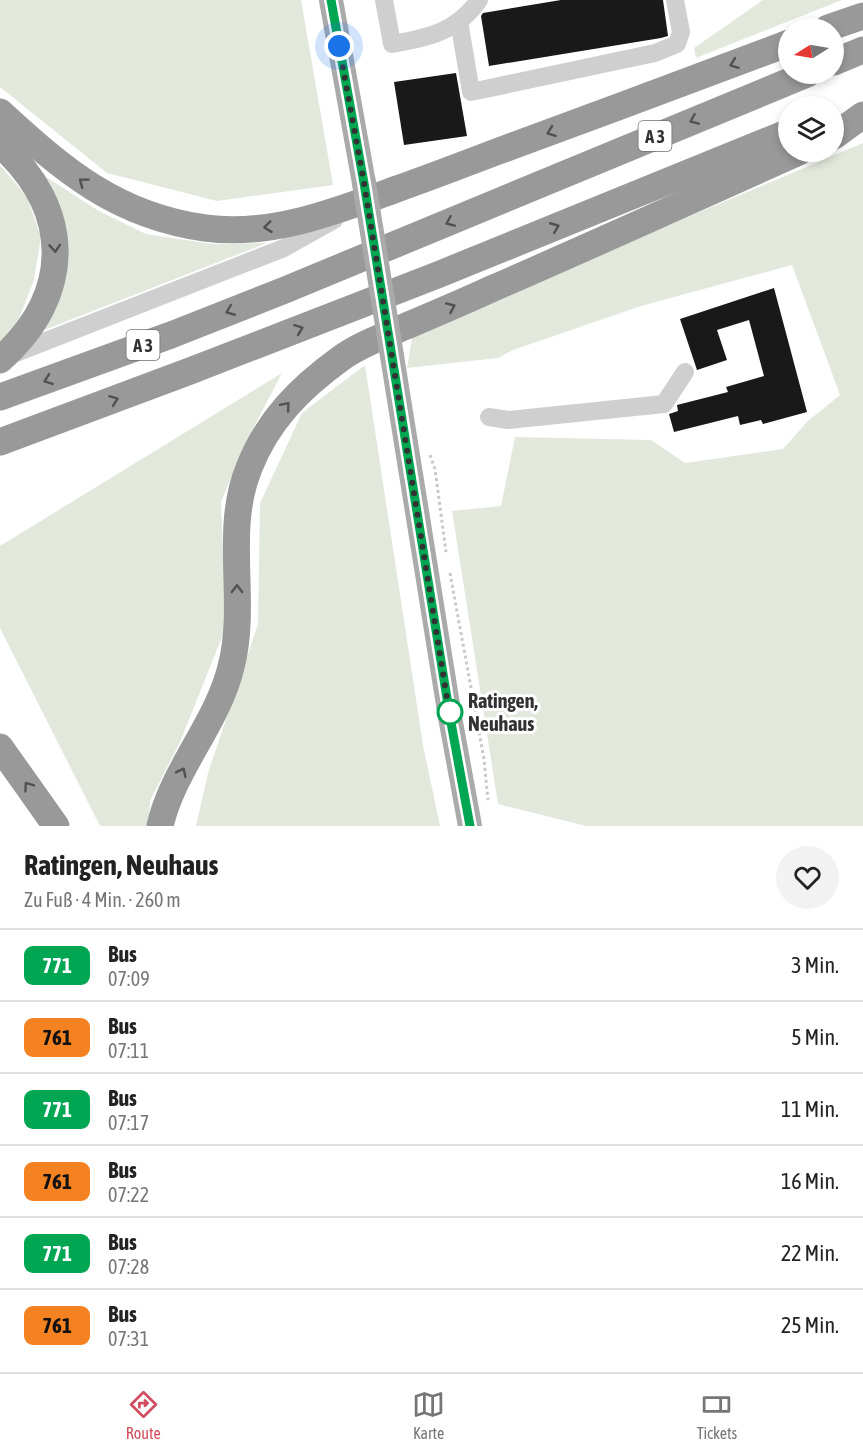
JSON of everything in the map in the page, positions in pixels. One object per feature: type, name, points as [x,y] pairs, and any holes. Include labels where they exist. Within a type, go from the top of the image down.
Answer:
[{"type":"highway","points":[[844,23],[863,16]]},
{"type":"highway","points":[[0,112],[39,148],[93,189],[119,204],[178,224],[207,229],[255,228],[290,224],[366,191],[778,47]]},
{"type":"highway","points":[[844,58],[863,50]]},
{"type":"highway","name":"A 3","points":[[0,398],[285,290],[783,84]]},
{"type":"highway","points":[[844,110],[863,102]]},
{"type":"highway","points":[[844,129],[863,115]]},
{"type":"highway","name":"A 3","points":[[0,442],[440,274],[778,136]]},
{"type":"highway","points":[[0,144],[23,169],[38,190],[48,212],[54,234],[56,260],[51,284],[42,308],[16,346],[0,360]]},
{"type":"highway","points":[[160,826],[181,774],[217,706],[232,663],[236,636],[237,529],[244,480],[268,430],[292,398],[313,379],[362,346],[778,161]]},
{"type":"highway","points":[[0,747],[56,826]]},
{"type":"main road","points":[[331,0],[366,191],[450,717],[470,826]]},
{"type":"lane","points":[[384,0],[392,44],[429,38],[459,21],[478,0]]},
{"type":"lane","points":[[459,21],[471,93],[655,53],[677,44],[681,32],[675,0]]},
{"type":"lane","points":[[0,360],[284,248],[366,191]]},
{"type":"lane","points":[[489,417],[508,420],[664,404],[685,372]]},
{"type":"path","points":[[428,451],[435,469],[446,554]]},
{"type":"path","points":[[448,564],[484,759],[488,801]]},
{"type":"shaded area","points":[[0,0],[301,0],[333,185],[217,201],[107,173],[0,87]]},
{"type":"shaded area","points":[[763,0],[842,0],[797,18],[778,18],[778,25],[696,58],[694,48]]},
{"type":"shaded area","points":[[863,143],[863,826],[586,826],[498,804],[452,511],[501,506],[515,437],[651,440],[685,463],[783,449],[808,421],[840,395],[792,265],[641,306],[513,350],[498,358],[407,368],[413,333],[818,162],[844,162],[844,151]]},
{"type":"shaded area","points":[[0,165],[27,197],[41,237],[34,280],[17,324],[0,343]]},
{"type":"shaded area","points":[[43,175],[99,211],[146,234],[212,244],[267,243],[39,332],[65,284],[67,229]]},
{"type":"shaded area","points":[[365,365],[423,745],[440,826],[196,826],[208,773],[258,624],[260,503],[302,413]]},
{"type":"shaded area","points":[[282,373],[246,442],[221,502],[226,627],[180,742],[150,801],[148,826],[100,826],[0,628],[0,546]]},
{"type":"building","points":[[561,0],[663,0],[668,36],[489,66],[481,16],[483,13]]},
{"type":"building","points":[[456,73],[467,136],[404,145],[394,82]]},
{"type":"building","points":[[774,288],[807,412],[763,424],[761,420],[740,425],[738,416],[674,432],[669,414],[678,411],[677,405],[728,392],[726,387],[764,376],[749,320],[717,330],[727,360],[697,370],[680,319]]},
{"type":"bus line","name":"771","points":[[331,0],[364,183],[450,717],[470,826]]},
{"type":"place","name":"Ratingen, Neuhaus","points":[[450,712]]},
{"type":"route","points":[[339,46],[364,183],[450,717],[450,712]]}]
